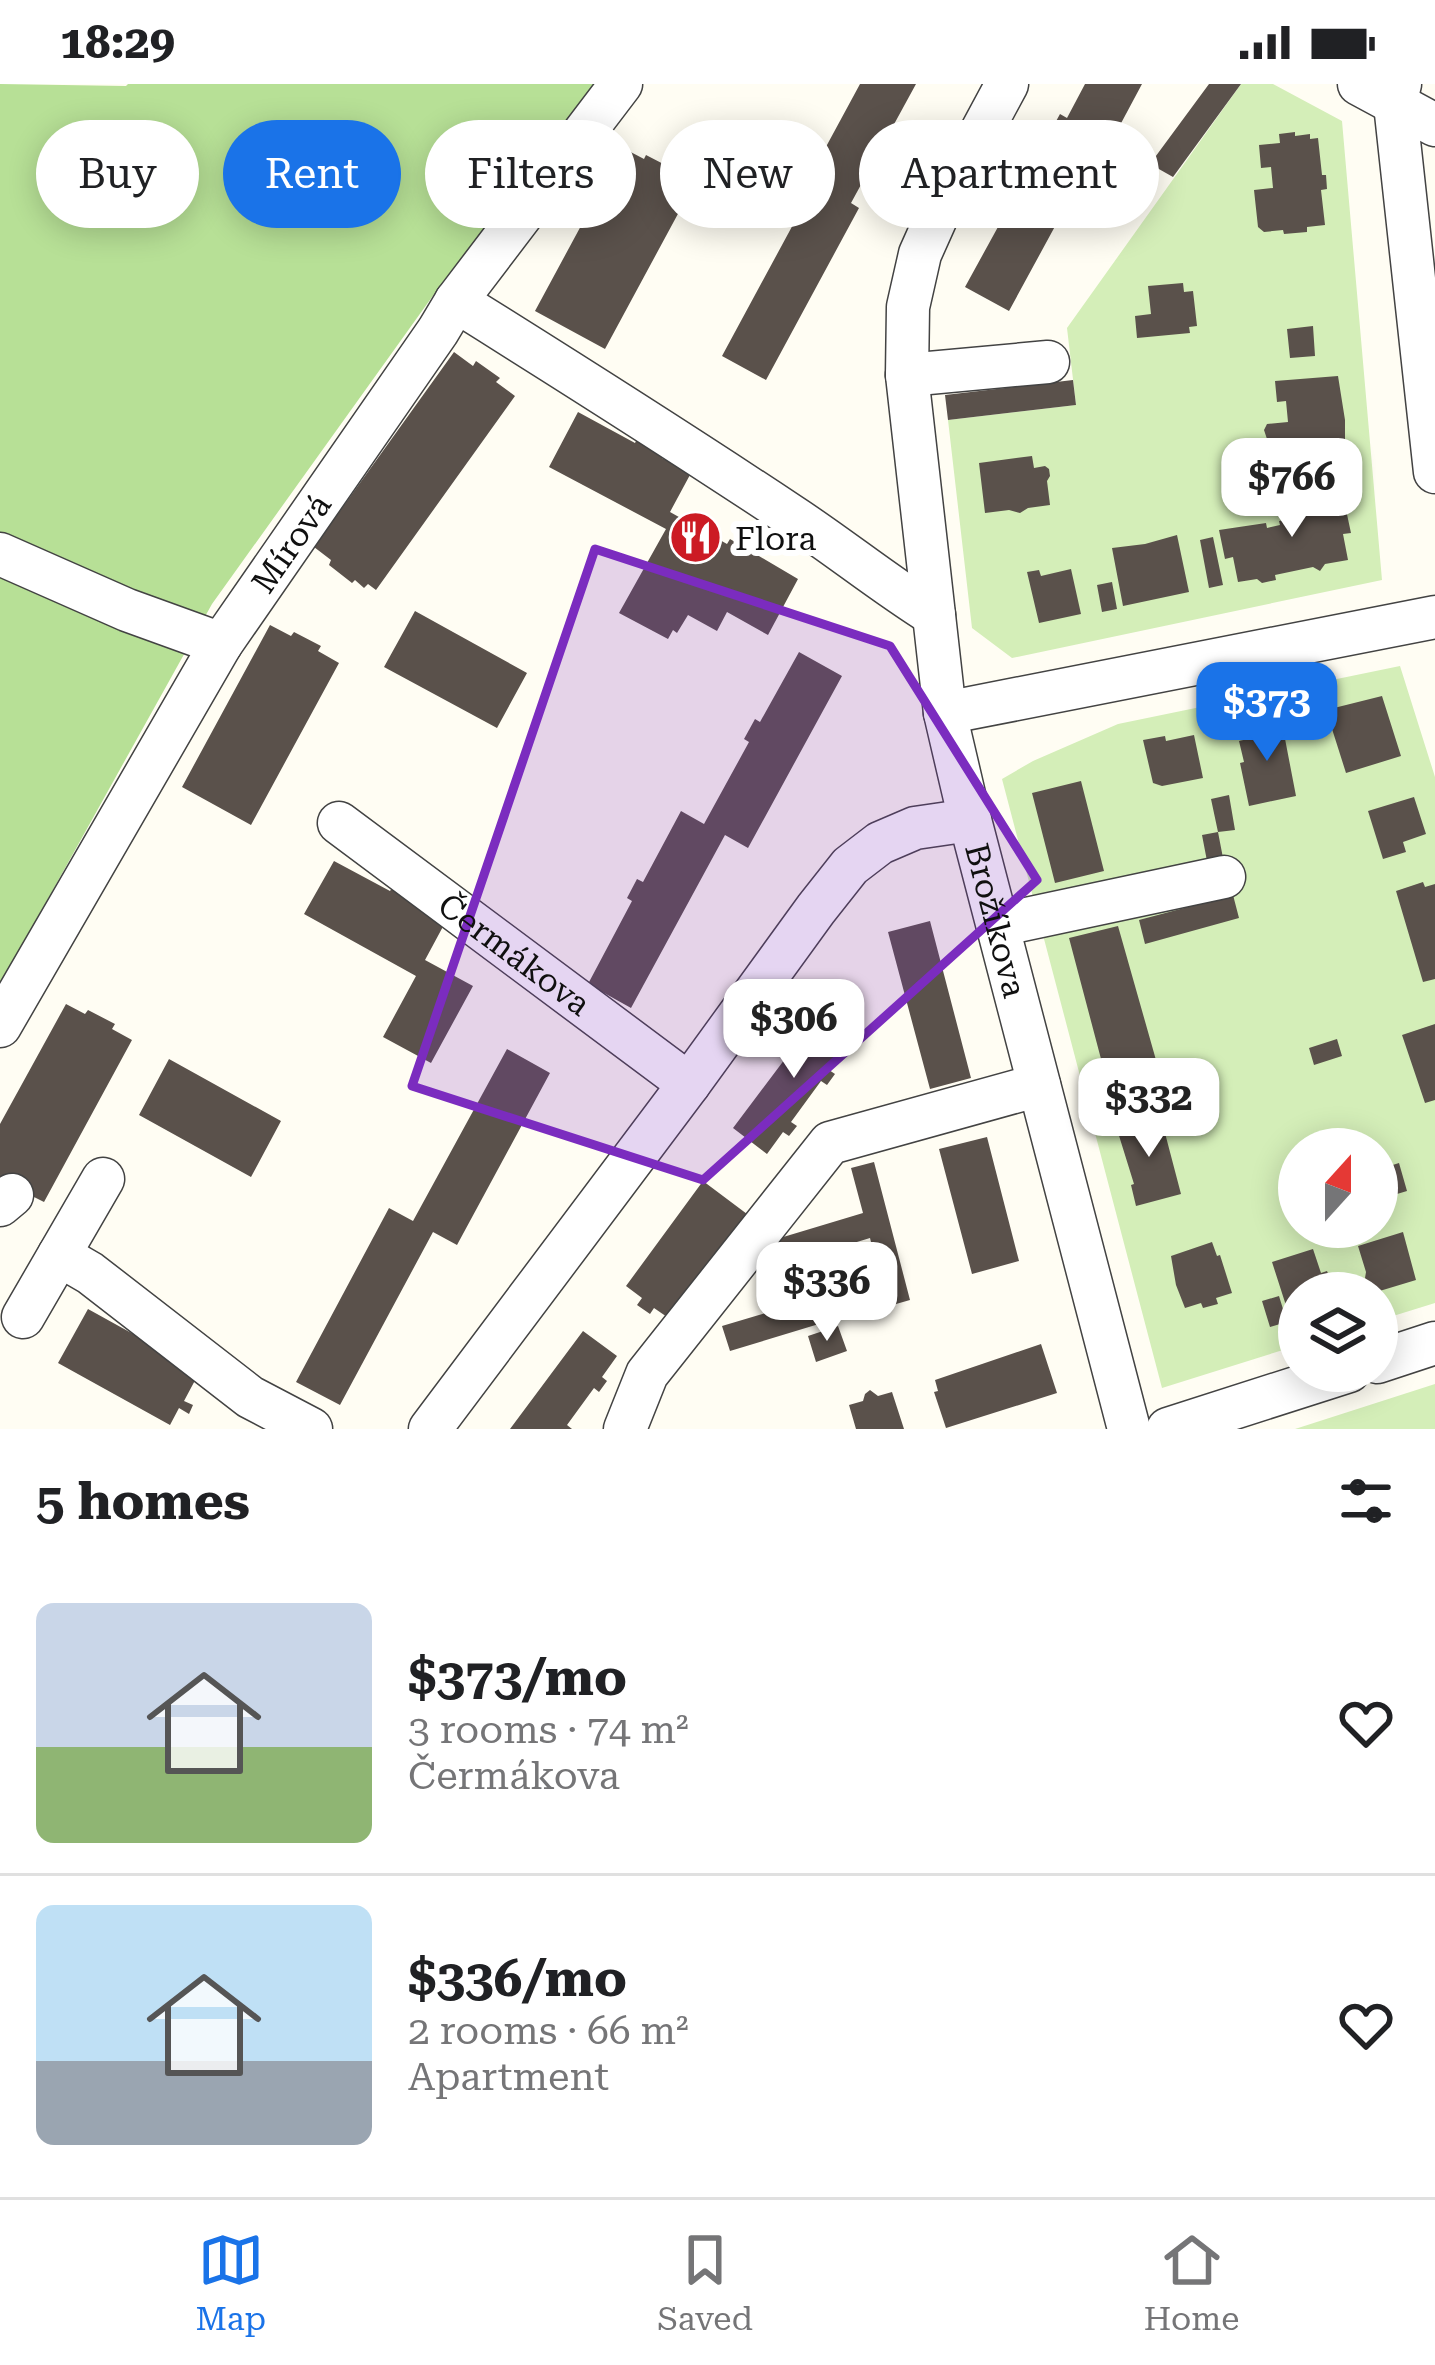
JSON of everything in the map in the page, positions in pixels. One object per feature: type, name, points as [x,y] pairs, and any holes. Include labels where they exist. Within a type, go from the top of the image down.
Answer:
[{"type":"street","name":"Mírová","points":[[0,1026],[220,644],[456,301],[621,84]]},
{"type":"street","name":"Brožíkova","points":[[1007,84],[920,254],[908,307],[907,374],[945,713],[1129,1429]]},
{"type":"street","points":[[1385,91],[1435,125]]},
{"type":"street","points":[[1385,91],[1435,472]]},
{"type":"street","points":[[456,301],[717,467],[934,615]]},
{"type":"street","points":[[907,374],[1048,362]]},
{"type":"street","points":[[0,554],[127,610],[220,644]]},
{"type":"street","points":[[945,713],[1435,617]]},
{"type":"street","points":[[430,1429],[850,866],[880,844],[915,829],[970,820]]},
{"type":"street","name":"Čermákova","points":[[339,823],[689,1084]]},
{"type":"street","points":[[998,925],[1224,877]]},
{"type":"street","points":[[626,1429],[647,1375],[830,1144],[1039,1085]]},
{"type":"street","points":[[23,1317],[103,1179]]},
{"type":"street","points":[[59,1255],[90,1273],[250,1397],[311,1429]]},
{"type":"street","points":[[1398,1355],[1435,1343]]},
{"type":"street","points":[[1168,1429],[1283,1392]]},
{"type":"highlighted area","points":[[595,549],[890,646],[1037,880],[703,1180],[412,1086]]},
{"type":"green space","points":[[0,84],[594,84],[567,120],[425,120],[425,228],[484,228],[212,604],[0,985]]},
{"type":"green space","points":[[1241,84],[1273,84],[1342,121],[1382,580],[1012,658],[972,628],[948,420],[1076,405],[1067,328],[1138,228],[1159,228],[1159,199]]},
{"type":"green space","points":[[1400,666],[1435,777],[1435,1303],[1398,1314],[1398,1272],[1278,1272],[1278,1352],[1162,1388],[1002,779],[1118,724]]},
{"type":"green space","points":[[1435,1384],[1435,1429],[1295,1429]]},
{"type":"building","points":[[860,84],[916,84],[896,120],[859,120],[859,188],[851,203],[859,208],[766,380],[722,356],[791,228],[835,228],[835,130]]},
{"type":"building","points":[[1085,84],[1142,84],[1123,120],[1057,120],[1060,114],[1067,118]]},
{"type":"building","points":[[1209,84],[1241,84],[1173,177],[1159,169],[1159,152]]},
{"type":"building","points":[[1295,132],[1295,136],[1318,138],[1322,175],[1326,175],[1327,189],[1321,190],[1325,225],[1307,227],[1307,232],[1264,232],[1258,227],[1254,190],[1273,188],[1271,167],[1261,168],[1259,145],[1280,143],[1279,134]]},
{"type":"building","points":[[636,155],[660,162],[660,228],[670,228],[605,349],[535,311],[580,228],[636,228]]},
{"type":"building","points":[[997,228],[1054,228],[1009,311],[965,287]]},
{"type":"building","points":[[1183,283],[1184,292],[1193,291],[1197,326],[1189,327],[1190,333],[1137,338],[1135,316],[1151,314],[1148,286]]},
{"type":"building","points":[[1313,326],[1315,356],[1290,358],[1287,329]]},
{"type":"building","points":[[454,352],[500,378],[496,382],[515,396],[376,590],[368,584],[364,588],[329,565],[331,560],[314,547]]},
{"type":"building","points":[[1338,376],[1345,446],[1337,446],[1336,439],[1329,440],[1330,445],[1291,449],[1291,443],[1269,445],[1267,424],[1288,422],[1286,401],[1277,402],[1275,381]]},
{"type":"building","points":[[1073,380],[1076,405],[948,420],[945,395]]},
{"type":"building","points":[[578,412],[665,454],[662,458],[691,473],[670,512],[727,544],[730,539],[798,579],[768,635],[727,612],[717,631],[688,615],[668,639],[619,613],[666,529],[549,467]]},
{"type":"building","points":[[1032,456],[1034,468],[1049,469],[1050,505],[1020,513],[985,513],[979,463]]},
{"type":"building","points":[[1349,477],[1355,503],[1345,505],[1351,533],[1343,534],[1348,560],[1325,564],[1320,571],[1313,567],[1275,575],[1276,580],[1262,583],[1257,579],[1238,582],[1233,557],[1225,559],[1219,530],[1266,523],[1267,528],[1330,510],[1324,483]]},
{"type":"building","points":[[1177,535],[1189,592],[1123,606],[1112,548]]},
{"type":"building","points":[[1213,537],[1223,585],[1209,588],[1200,540]]},
{"type":"building","points":[[1071,569],[1081,614],[1039,623],[1027,572],[1039,570],[1041,576]]},
{"type":"building","points":[[1112,582],[1117,609],[1102,612],[1097,585]]},
{"type":"building","points":[[415,611],[527,673],[497,728],[384,667]]},
{"type":"building","points":[[270,625],[321,646],[318,651],[339,663],[251,825],[182,787]]},
{"type":"building","points":[[799,652],[842,676],[748,848],[725,835],[631,1008],[588,984],[632,901],[627,898],[637,879],[643,882],[681,811],[704,824],[749,742],[744,739],[755,719],[760,722]]},
{"type":"building","points":[[1382,696],[1401,756],[1346,773],[1326,710]]},
{"type":"building","points":[[1281,718],[1296,796],[1249,806],[1239,741],[1252,738],[1249,724]]},
{"type":"building","points":[[1194,735],[1203,778],[1162,786],[1153,783],[1143,740]]},
{"type":"building","points":[[1081,781],[1104,871],[1055,883],[1032,793]]},
{"type":"building","points":[[1229,795],[1235,830],[1218,832],[1211,799]]},
{"type":"building","points":[[1414,797],[1426,834],[1403,842],[1406,852],[1383,859],[1368,811]]},
{"type":"building","points":[[1218,832],[1223,858],[1207,861],[1202,835]]},
{"type":"building","points":[[334,861],[446,921],[425,960],[473,986],[431,1063],[383,1037],[416,976],[304,914]]},
{"type":"building","points":[[1423,882],[1425,887],[1435,884],[1435,979],[1423,982],[1396,891]]},
{"type":"building","points":[[1233,895],[1239,918],[1145,944],[1139,920]]},
{"type":"building","points":[[930,921],[971,1078],[930,1089],[888,932]]},
{"type":"building","points":[[1118,926],[1156,1060],[1140,1065],[1142,1071],[1123,1076],[1122,1070],[1105,1074],[1069,938]]},
{"type":"building","points":[[833,995],[849,1008],[829,1036],[845,1049],[829,1070],[835,1074],[827,1085],[821,1081],[791,1122],[797,1126],[789,1136],[783,1132],[767,1154],[733,1128]]},
{"type":"building","points":[[66,1004],[115,1024],[112,1029],[132,1040],[44,1202],[0,1184],[0,1124]]},
{"type":"building","points":[[1435,1024],[1435,1100],[1425,1103],[1402,1035]]},
{"type":"building","points":[[1337,1039],[1342,1056],[1314,1065],[1309,1048]]},
{"type":"building","points":[[507,1049],[550,1073],[457,1245],[433,1232],[340,1405],[296,1382],[389,1208],[413,1221]]},
{"type":"building","points":[[169,1059],[281,1121],[251,1177],[139,1115]]},
{"type":"building","points":[[1160,1114],[1181,1194],[1136,1206],[1116,1126]]},
{"type":"building","points":[[987,1137],[1019,1261],[972,1274],[939,1149]]},
{"type":"building","points":[[874,1162],[910,1300],[730,1351],[722,1326],[880,1279],[870,1238],[778,1266],[770,1241],[863,1213],[851,1168]]},
{"type":"building","points":[[1398,1163],[1407,1191],[1398,1194]]},
{"type":"building","points":[[703,1181],[747,1214],[670,1319],[654,1308],[650,1314],[637,1305],[642,1298],[626,1286]]},
{"type":"building","points":[[1403,1232],[1416,1280],[1398,1285],[1398,1272],[1366,1272],[1359,1248],[1398,1248],[1398,1234]]},
{"type":"building","points":[[1212,1242],[1232,1293],[1216,1298],[1218,1304],[1185,1308],[1171,1256]]},
{"type":"building","points":[[1313,1249],[1321,1272],[1278,1272],[1278,1281],[1272,1262]]},
{"type":"building","points":[[1278,1296],[1278,1325],[1270,1327],[1262,1301]]},
{"type":"building","points":[[88,1309],[200,1371],[184,1401],[193,1405],[189,1414],[179,1408],[170,1425],[58,1363]]},
{"type":"building","points":[[838,1326],[847,1351],[816,1362],[808,1336]]},
{"type":"building","points":[[583,1331],[617,1356],[602,1377],[607,1381],[599,1392],[594,1388],[567,1425],[572,1429],[510,1429]]},
{"type":"building","points":[[1041,1344],[1057,1393],[946,1428],[934,1392],[938,1391],[935,1380]]},
{"type":"building","points":[[870,1390],[878,1396],[892,1392],[904,1429],[856,1429],[849,1405],[863,1401]]},
{"type":"place","name":"Flora","points":[[696,538]]}]
